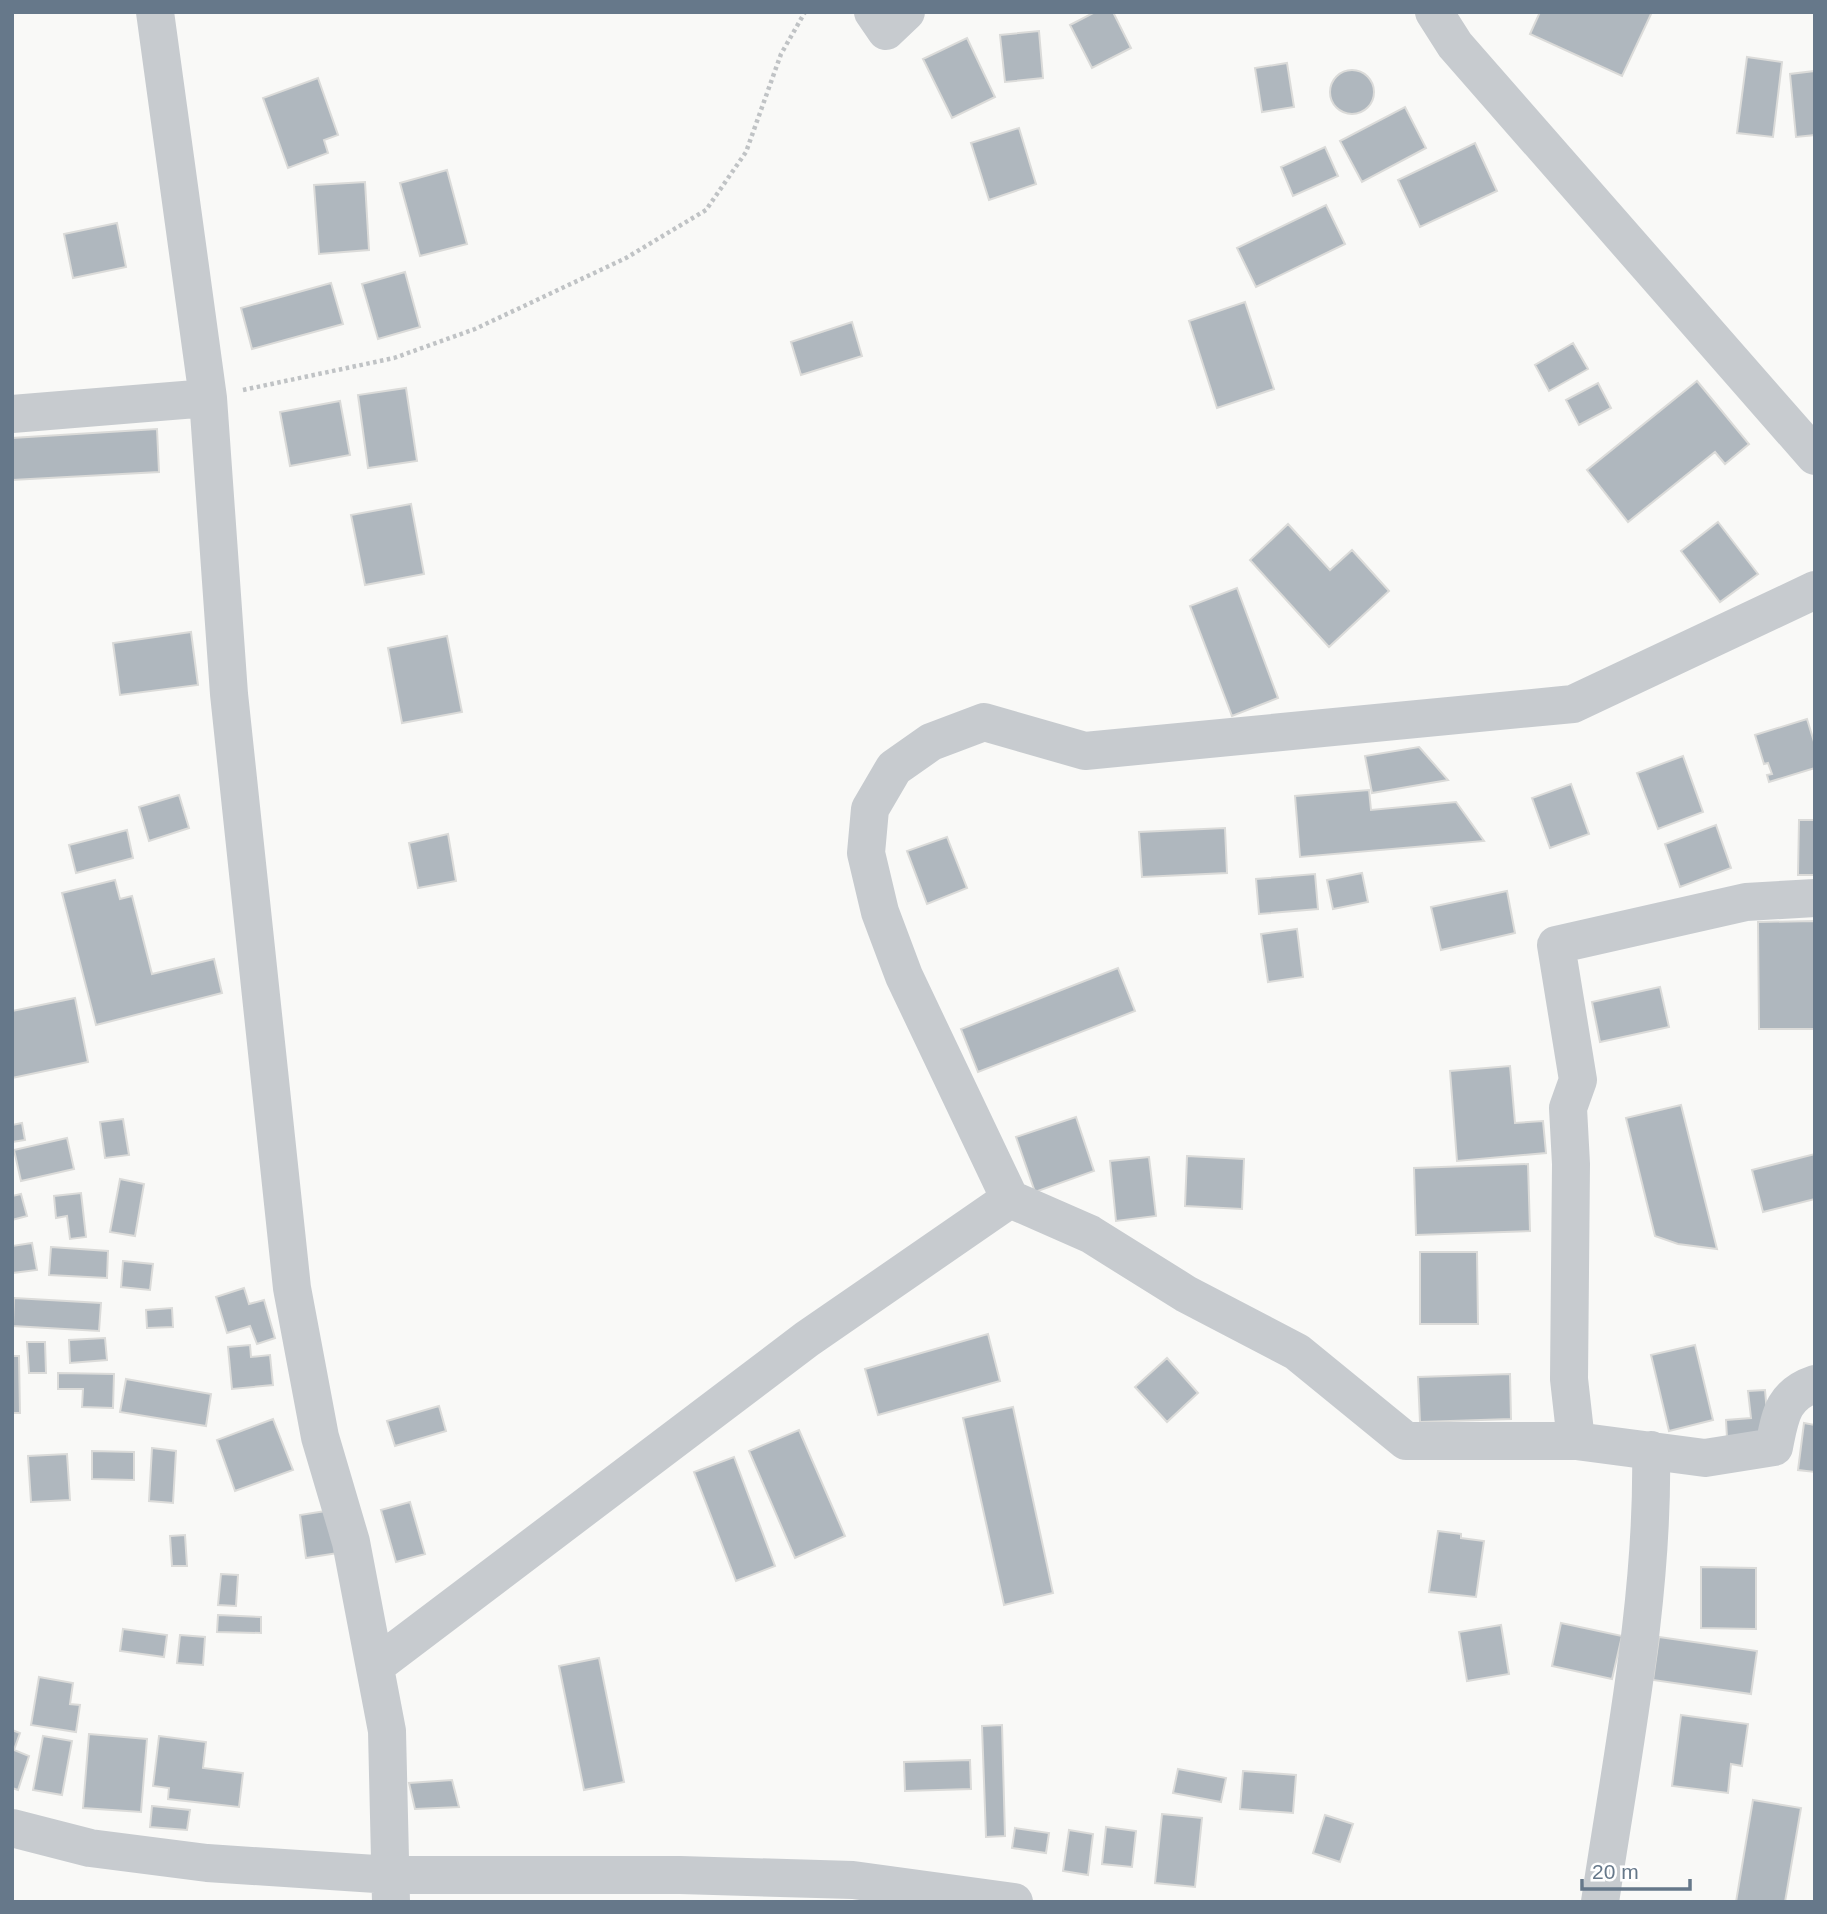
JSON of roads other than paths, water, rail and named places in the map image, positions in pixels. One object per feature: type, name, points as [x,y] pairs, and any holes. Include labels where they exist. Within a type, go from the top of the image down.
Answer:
[{"type":"street","points":[[155,12],[208,397],[229,694],[292,1288],[320,1437],[351,1542],[387,1731],[391,1888]]},
{"type":"street","points":[[873,12],[886,31],[906,12]]},
{"type":"street","points":[[1434,12],[1455,45],[1815,456]]},
{"type":"street","points":[[12,414],[208,397]]},
{"type":"street","points":[[1815,590],[1573,705],[1085,751],[984,722],[932,743],[894,768],[870,809],[866,853],[880,912],[904,976],[1010,1199],[1090,1234],[1186,1294],[1297,1352],[1406,1441],[1576,1441],[1705,1458],[1774,1447],[1782,1409],[1802,1388],[1815,1384]]},
{"type":"street","points":[[1576,1441],[1569,1379],[1572,1164],[1568,1108],[1578,1080],[1556,945],[1746,902],[1815,898]]},
{"type":"street","points":[[375,1666],[807,1339],[1010,1199]]},
{"type":"street","points":[[1600,1902],[1634,1678],[1649,1546],[1652,1507],[1651,1450]]},
{"type":"street","points":[[12,1828],[90,1848],[391,1888],[680,1875],[853,1880],[1014,1902]]}]
